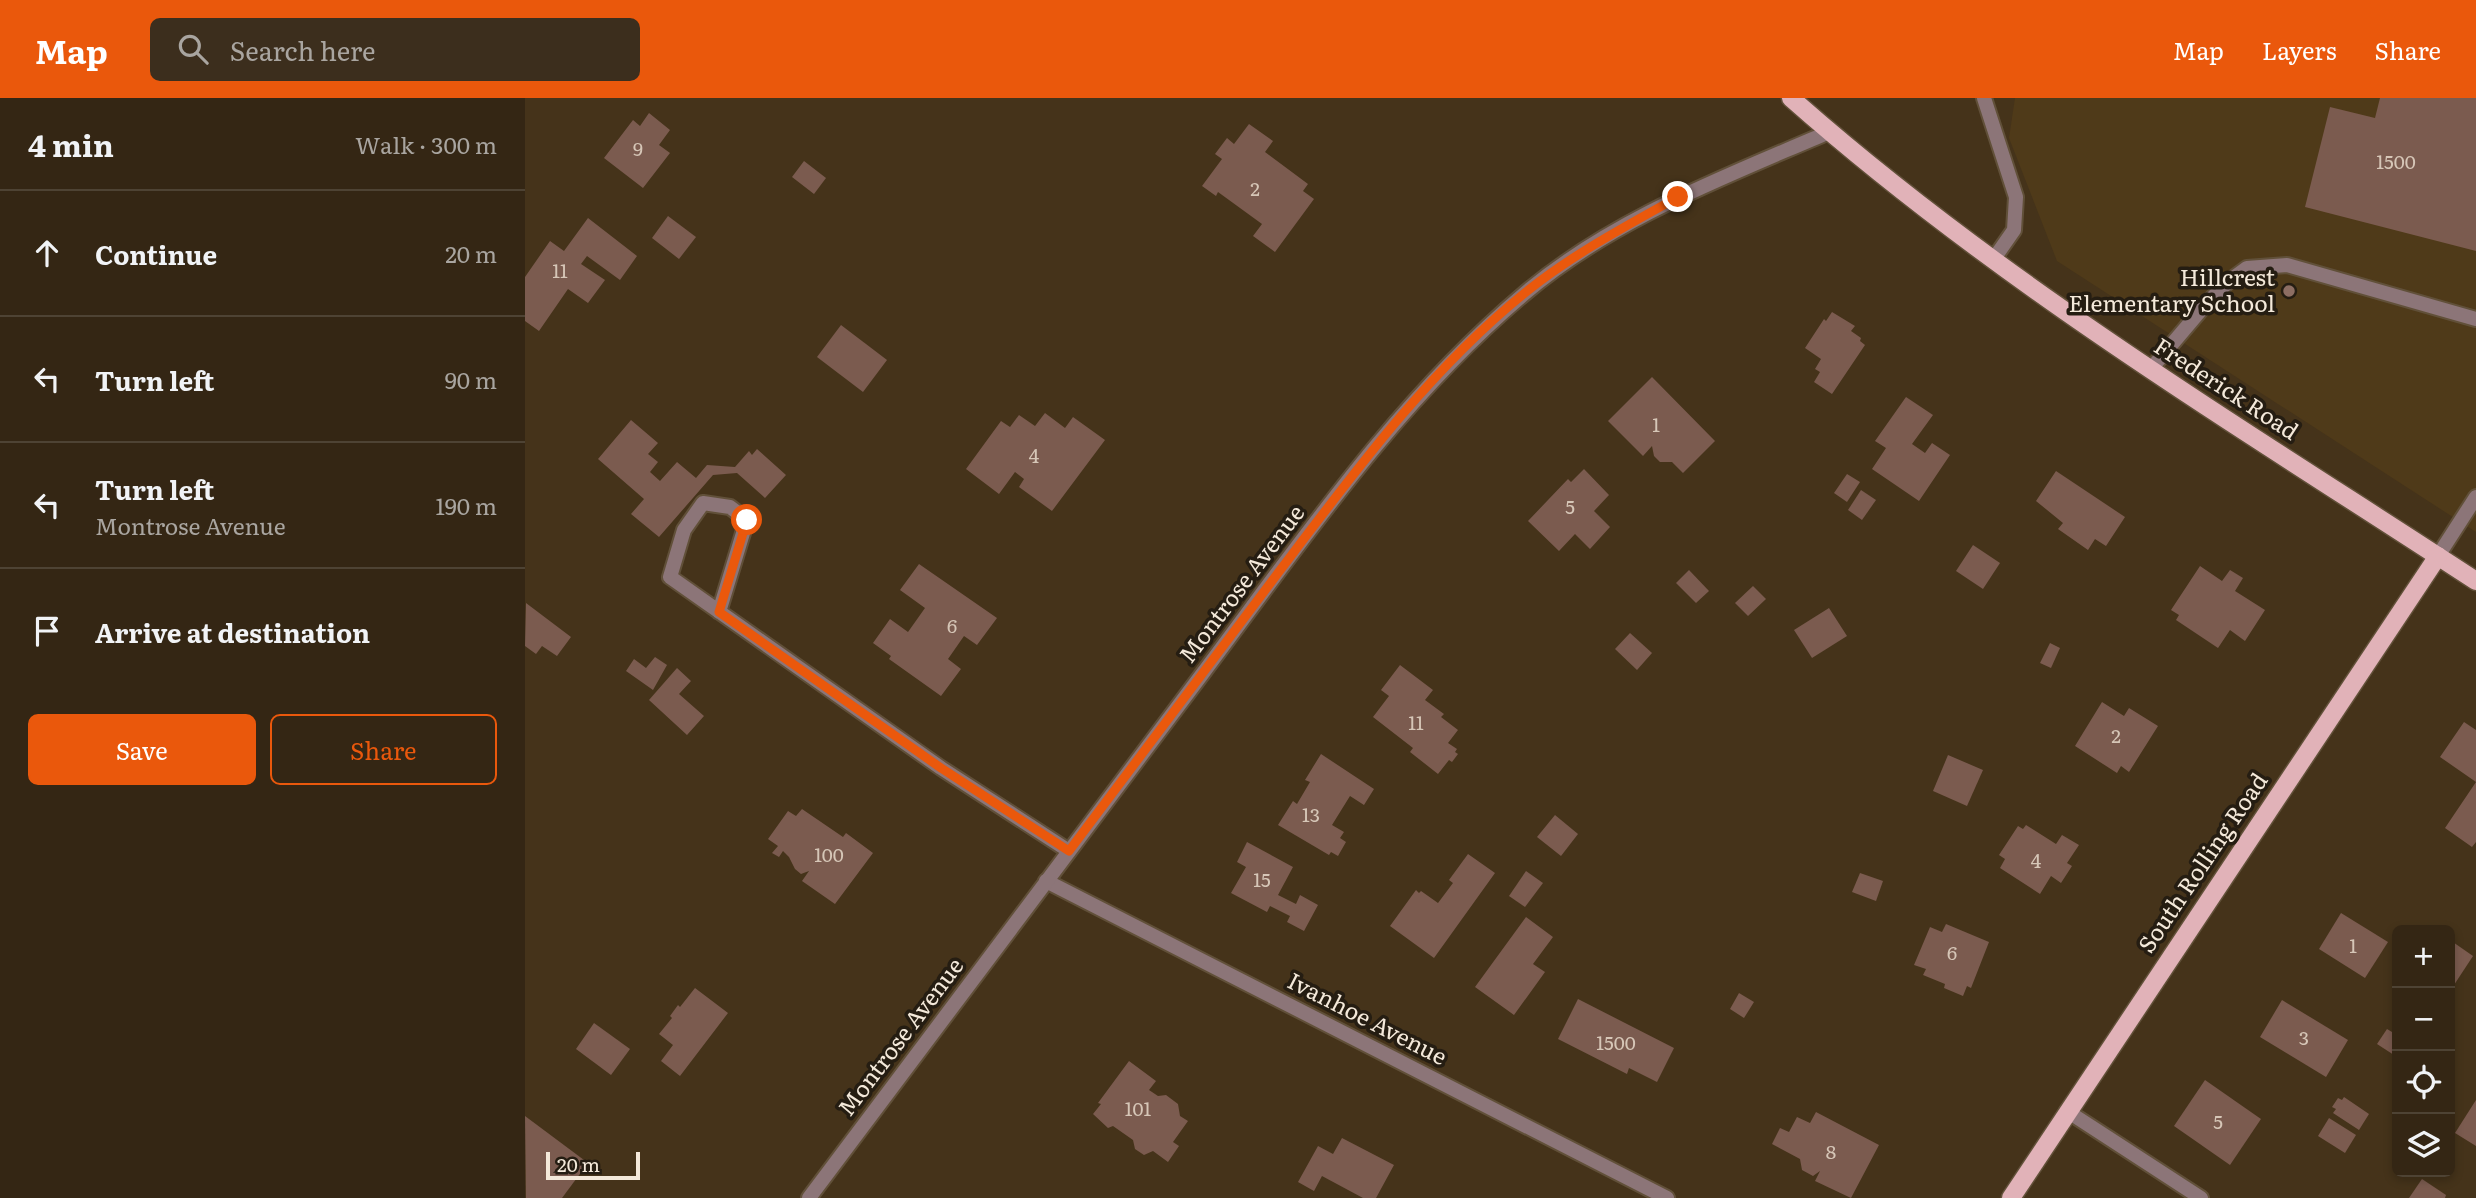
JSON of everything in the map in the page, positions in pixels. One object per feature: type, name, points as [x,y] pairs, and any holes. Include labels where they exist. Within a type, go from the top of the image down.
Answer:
[{"type":"main road","name":"Frederick Road","points":[[1791,98],[1829,132],[1993,260],[2150,370],[2476,581]]},
{"type":"main road","name":"South Rolling Road","points":[[2011,1198],[2438,556]]},
{"type":"street","points":[[1984,98],[2016,197],[2014,230],[1993,260]]},
{"type":"street","name":"Montrose Avenue","points":[[809,1198],[1306,535],[1400,416],[1462,350],[1526,292],[1595,243],[1678,197],[1829,132]]},
{"type":"street","points":[[2150,370],[2206,303],[2247,268],[2287,265],[2476,319]]},
{"type":"street","points":[[2438,556],[2476,497]]},
{"type":"street","points":[[719,612],[747,520],[730,507],[703,503],[684,530],[670,577],[719,612],[941,768],[1069,851]]},
{"type":"street","name":"Ivanhoe Avenue","points":[[1046,881],[1667,1198]]},
{"type":"street","points":[[2067,1111],[2201,1198]]},
{"type":"shaded area","name":"Hillcrest Elementary School","points":[[2015,98],[2476,98],[2476,532],[2057,261],[2009,138]]},
{"type":"building","name":"Hillcrest Elementary School","points":[[2380,98],[2476,98],[2476,251],[2305,207],[2330,107],[2375,118]]},
{"type":"building","points":[[649,113],[670,130],[659,145],[670,153],[643,188],[604,158],[633,120],[640,126]]},
{"type":"building","points":[[1249,124],[1273,141],[1265,152],[1308,184],[1303,191],[1314,199],[1275,252],[1253,236],[1262,224],[1218,192],[1216,196],[1202,186],[1222,159],[1215,154],[1227,138],[1234,144]]},
{"type":"building","points":[[804,161],[826,178],[814,194],[792,177]]},
{"type":"building","points":[[668,216],[696,237],[679,259],[652,238]]},
{"type":"building","points":[[588,218],[637,256],[620,280],[587,256],[581,264],[605,280],[588,303],[568,289],[539,331],[525,321],[525,277],[550,241],[564,251]]},
{"type":"building","points":[[1832,312],[1855,326],[1851,331],[1861,338],[1860,341],[1865,345],[1832,394],[1814,382],[1820,372],[1815,369],[1821,359],[1805,348],[1824,319],[1826,321]]},
{"type":"building","points":[[841,325],[887,360],[863,392],[817,357]]},
{"type":"building","points":[[1652,377],[1715,441],[1683,473],[1672,462],[1660,462],[1654,456],[1652,446],[1643,456],[1608,421]]},
{"type":"building","points":[[1906,397],[1933,415],[1912,444],[1925,453],[1932,443],[1950,455],[1919,501],[1872,469],[1886,448],[1875,441]]},
{"type":"building","points":[[1045,413],[1065,428],[1073,417],[1105,440],[1052,511],[1019,487],[1024,479],[1015,472],[999,494],[966,469],[1001,421],[1010,427],[1019,415],[1035,426]]},
{"type":"building","points":[[631,420],[658,443],[648,454],[658,462],[650,472],[660,481],[677,462],[696,478],[707,465],[735,467],[749,451],[752,455],[757,449],[786,475],[765,498],[737,473],[713,475],[659,537],[631,514],[644,499],[598,459]]},
{"type":"building","points":[[1584,469],[1609,495],[1594,511],[1610,527],[1590,549],[1575,534],[1559,551],[1528,521],[1568,479],[1571,482]]},
{"type":"building","points":[[2056,471],[2125,517],[2106,546],[2095,539],[2088,550],[2058,529],[2063,523],[2036,501]]},
{"type":"building","points":[[1847,474],[1860,482],[1847,502],[1834,493]]},
{"type":"building","points":[[1861,490],[1876,500],[1862,520],[1848,510]]},
{"type":"building","points":[[1973,545],[2000,563],[1983,589],[1956,571]]},
{"type":"building","points":[[919,564],[997,618],[977,645],[964,636],[948,659],[961,669],[941,696],[889,659],[891,656],[873,643],[890,619],[908,632],[925,608],[900,590]]},
{"type":"building","points":[[2200,566],[2222,581],[2230,570],[2243,578],[2235,591],[2265,610],[2245,641],[2230,630],[2218,648],[2176,620],[2179,615],[2171,610]]},
{"type":"building","points":[[1689,570],[1709,591],[1696,603],[1676,583]]},
{"type":"building","points":[[1753,586],[1766,599],[1748,616],[1735,603]]},
{"type":"building","points":[[526,603],[571,637],[557,656],[542,646],[536,654],[525,646]]},
{"type":"building","points":[[1829,608],[1847,636],[1812,658],[1794,630]]},
{"type":"building","points":[[1630,633],[1652,653],[1637,670],[1615,649]]},
{"type":"building","points":[[2050,643],[2060,648],[2051,668],[2040,663]]},
{"type":"building","points":[[655,657],[667,665],[653,690],[626,671],[634,659],[646,668]]},
{"type":"building","points":[[1400,665],[1433,690],[1425,700],[1444,714],[1441,717],[1458,730],[1448,743],[1457,749],[1455,752],[1458,754],[1452,762],[1449,760],[1438,774],[1410,752],[1413,748],[1373,717],[1389,696],[1381,690]]},
{"type":"building","points":[[677,668],[691,681],[679,694],[704,716],[687,735],[649,700]]},
{"type":"building","points":[[2102,702],[2124,716],[2129,708],[2158,726],[2129,772],[2121,766],[2117,773],[2075,746]]},
{"type":"building","points":[[2464,722],[2476,730],[2476,782],[2440,757]]},
{"type":"building","points":[[1321,754],[1374,789],[1364,805],[1350,796],[1332,825],[1344,832],[1340,838],[1346,842],[1338,856],[1331,852],[1329,855],[1278,825],[1293,801],[1297,804],[1310,782],[1305,780]]},
{"type":"building","points":[[1948,755],[1983,770],[1967,806],[1933,791]]},
{"type":"building","points":[[2476,782],[2476,842],[2472,847],[2445,828]]},
{"type":"building","points":[[802,809],[843,837],[846,833],[873,853],[835,904],[802,881],[809,871],[801,874],[783,851],[779,857],[772,853],[778,846],[768,839],[788,811],[796,816]]},
{"type":"building","points":[[1555,815],[1578,834],[1561,856],[1537,837]]},
{"type":"building","points":[[2026,825],[2056,844],[2062,835],[2079,845],[2067,863],[2072,866],[2061,883],[2051,876],[2040,894],[2000,868],[2005,859],[1999,855],[2018,826],[2023,829]]},
{"type":"building","points":[[1247,842],[1293,867],[1278,895],[1296,904],[1300,895],[1318,905],[1304,931],[1287,922],[1290,916],[1270,906],[1267,912],[1231,893],[1246,867],[1237,862]]},
{"type":"building","points":[[1468,854],[1495,873],[1434,958],[1390,926],[1416,890],[1438,903],[1453,883],[1449,880]]},
{"type":"building","points":[[1526,871],[1543,883],[1525,907],[1509,896]]},
{"type":"building","points":[[1860,873],[1883,881],[1876,901],[1852,892]]},
{"type":"building","points":[[2341,913],[2388,942],[2365,978],[2319,949]]},
{"type":"building","points":[[1526,917],[1553,937],[1533,964],[1545,972],[1514,1015],[1475,987]]},
{"type":"building","points":[[1946,924],[1989,942],[1971,988],[1967,986],[1963,996],[1944,988],[1945,984],[1923,975],[1926,969],[1914,965],[1930,927],[1942,932]]},
{"type":"building","points":[[2455,943],[2473,956],[2455,983]]},
{"type":"building","points":[[695,988],[728,1013],[680,1076],[661,1061],[673,1045],[659,1034],[672,1018],[670,1016],[678,1005],[680,1007]]},
{"type":"building","points":[[1739,993],[1754,1002],[1744,1018],[1730,1009]]},
{"type":"building","points":[[1578,999],[1674,1048],[1657,1082],[1629,1068],[1627,1074],[1558,1039]]},
{"type":"building","points":[[2282,1000],[2348,1040],[2326,1077],[2260,1037]]},
{"type":"building","points":[[594,1023],[630,1049],[611,1075],[576,1049]]},
{"type":"building","points":[[2387,1029],[2392,1032],[2392,1054],[2377,1044]]},
{"type":"building","points":[[1129,1061],[1156,1081],[1149,1090],[1158,1096],[1166,1095],[1178,1104],[1180,1116],[1188,1121],[1173,1142],[1179,1146],[1168,1162],[1153,1151],[1144,1155],[1135,1149],[1133,1140],[1113,1126],[1108,1128],[1093,1114]]},
{"type":"building","points":[[2205,1080],[2261,1119],[2230,1165],[2174,1126]]},
{"type":"building","points":[[2344,1097],[2369,1114],[2359,1130],[2333,1113],[2336,1109],[2332,1107],[2338,1098],[2342,1100]]},
{"type":"building","points":[[2476,1100],[2476,1146],[2455,1133]]},
{"type":"building","points":[[1816,1112],[1879,1145],[1851,1198],[1815,1181],[1820,1171],[1813,1176],[1802,1170],[1800,1159],[1772,1144],[1780,1128],[1789,1132],[1797,1117],[1810,1123]]},
{"type":"building","points":[[525,1116],[588,1163],[562,1198],[526,1198]]},
{"type":"building","points":[[2329,1118],[2356,1135],[2345,1153],[2318,1136]]},
{"type":"building","points":[[1342,1138],[1394,1165],[1376,1198],[1363,1198],[1322,1176],[1314,1191],[1298,1182],[1318,1146],[1333,1154]]},
{"type":"building","points":[[2422,1179],[2446,1195],[2445,1198],[2409,1198]]},
{"type":"place","name":"Hillcrest Elementary School","points":[[2289,291]]},
{"type":"route","points":[[747,520],[719,612],[941,768],[1069,851],[1306,535],[1400,416],[1462,350],[1526,292],[1595,243],[1678,197]]}]
